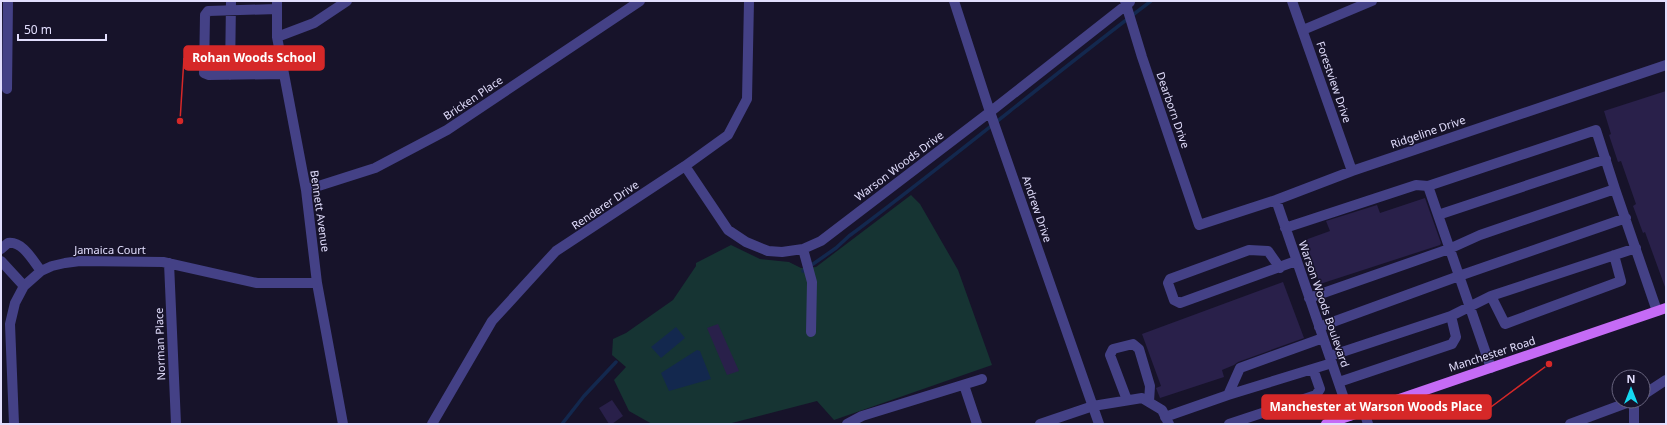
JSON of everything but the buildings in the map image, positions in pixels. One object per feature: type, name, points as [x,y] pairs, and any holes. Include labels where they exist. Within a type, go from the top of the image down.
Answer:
[{"type":"main road","name":"Manchester Road","points":[[1326,424],[1662,309]]},
{"type":"street","points":[[7,89],[8,1]]},
{"type":"street","points":[[277,37],[314,23],[347,1]]},
{"type":"street","name":"Bricken Place","points":[[306,190],[375,168],[447,130],[640,1]]},
{"type":"street","name":"Renderer Drive","points":[[432,424],[492,321],[556,251],[685,166],[728,135],[747,99],[749,1]]},
{"type":"street","name":"Andrew Drive","points":[[954,1],[993,119],[1099,424]]},
{"type":"street","name":"Forestview Drive","points":[[1292,1],[1352,171]]},
{"type":"street","points":[[1303,30],[1372,1]]},
{"type":"street","name":"Warson Woods Drive","points":[[685,166],[728,230],[746,242],[768,251],[782,252],[803,248],[820,241],[993,119],[1128,4]]},
{"type":"street","name":"Dearborn Drive","points":[[1128,4],[1134,30],[1199,225]]},
{"type":"street","points":[[277,5],[230,6],[208,11],[205,15],[204,72],[206,75],[230,76],[284,74]]},
{"type":"street","name":"Bennett Avenue","points":[[277,5],[277,37],[306,190],[317,283],[343,424]]},
{"type":"street","points":[[230,6],[230,76]]},
{"type":"street","name":"Ridgeline Drive","points":[[1199,225],[1276,200],[1352,171],[1666,65]]},
{"type":"street","points":[[1285,228],[1416,185],[1428,186],[1596,130],[1636,248],[1662,309]]},
{"type":"street","points":[[1438,215],[1606,159]]},
{"type":"street","points":[[1428,186],[1491,368]]},
{"type":"street","points":[[1309,298],[1449,249],[1480,235],[1615,189]]},
{"type":"street","name":"Warson Woods Boulevard","points":[[1276,200],[1350,416]]},
{"type":"street","points":[[1319,327],[1459,276],[1626,218]]},
{"type":"street","points":[[1,248],[8,243],[17,244],[22,247],[41,272]]},
{"type":"street","points":[[803,248],[812,282],[811,332]]},
{"type":"street","points":[[1040,424],[1093,406],[1142,398],[1162,410],[1167,420],[1228,395],[1313,369],[1331,359],[1451,316],[1491,296],[1636,248]]},
{"type":"street","points":[[1280,268],[1268,251],[1248,250],[1170,278],[1168,283],[1174,300],[1180,303],[1280,268],[1296,261]]},
{"type":"street","points":[[1491,296],[1505,324],[1621,281],[1614,255]]},
{"type":"street","points":[[1,261],[24,286]]},
{"type":"street","name":"Jamaica Court","points":[[14,424],[10,324],[15,303],[24,286],[41,272],[52,266],[66,262],[80,261],[169,263],[257,283],[317,283]]},
{"type":"street","name":"Norman Place","points":[[169,263],[176,424]]},
{"type":"street","points":[[1339,382],[1452,344],[1456,337],[1451,316]]},
{"type":"street","points":[[1228,395],[1240,368],[1323,338]]},
{"type":"street","points":[[1127,400],[1110,355],[1113,349],[1133,344],[1139,349],[1150,386],[1149,402]]},
{"type":"street","points":[[1229,424],[1316,395],[1320,389],[1313,369]]},
{"type":"street","points":[[847,424],[862,416],[982,380]]},
{"type":"street","points":[[1651,389],[1666,380]]},
{"type":"street","points":[[964,385],[977,424]]},
{"type":"street","points":[[1570,424],[1611,409]]},
{"type":"street","points":[[1633,409],[1634,424]]},
{"type":"street","points":[[1364,411],[1368,424]]},
{"type":"green space","points":[[911,195],[920,204],[958,270],[992,365],[834,420],[817,401],[728,424],[652,424],[629,411],[614,380],[626,367],[612,355],[613,339],[626,333],[673,300],[696,266],[696,263],[731,245],[760,259],[789,262],[801,268],[816,267]]},
{"type":"water","points":[[676,327],[685,338],[661,358],[651,347]]},
{"type":"water","points":[[697,350],[700,351],[711,379],[669,391],[661,373]]},
{"type":"waterway","points":[[803,271],[836,248],[849,236],[1151,1]]},
{"type":"waterway","points":[[562,424],[584,396],[616,362]]},
{"type":"place","name":"Rohan Woods School","points":[[180,121]]},
{"type":"place","name":"Manchester at Warson Woods Place","points":[[1549,364]]}]
